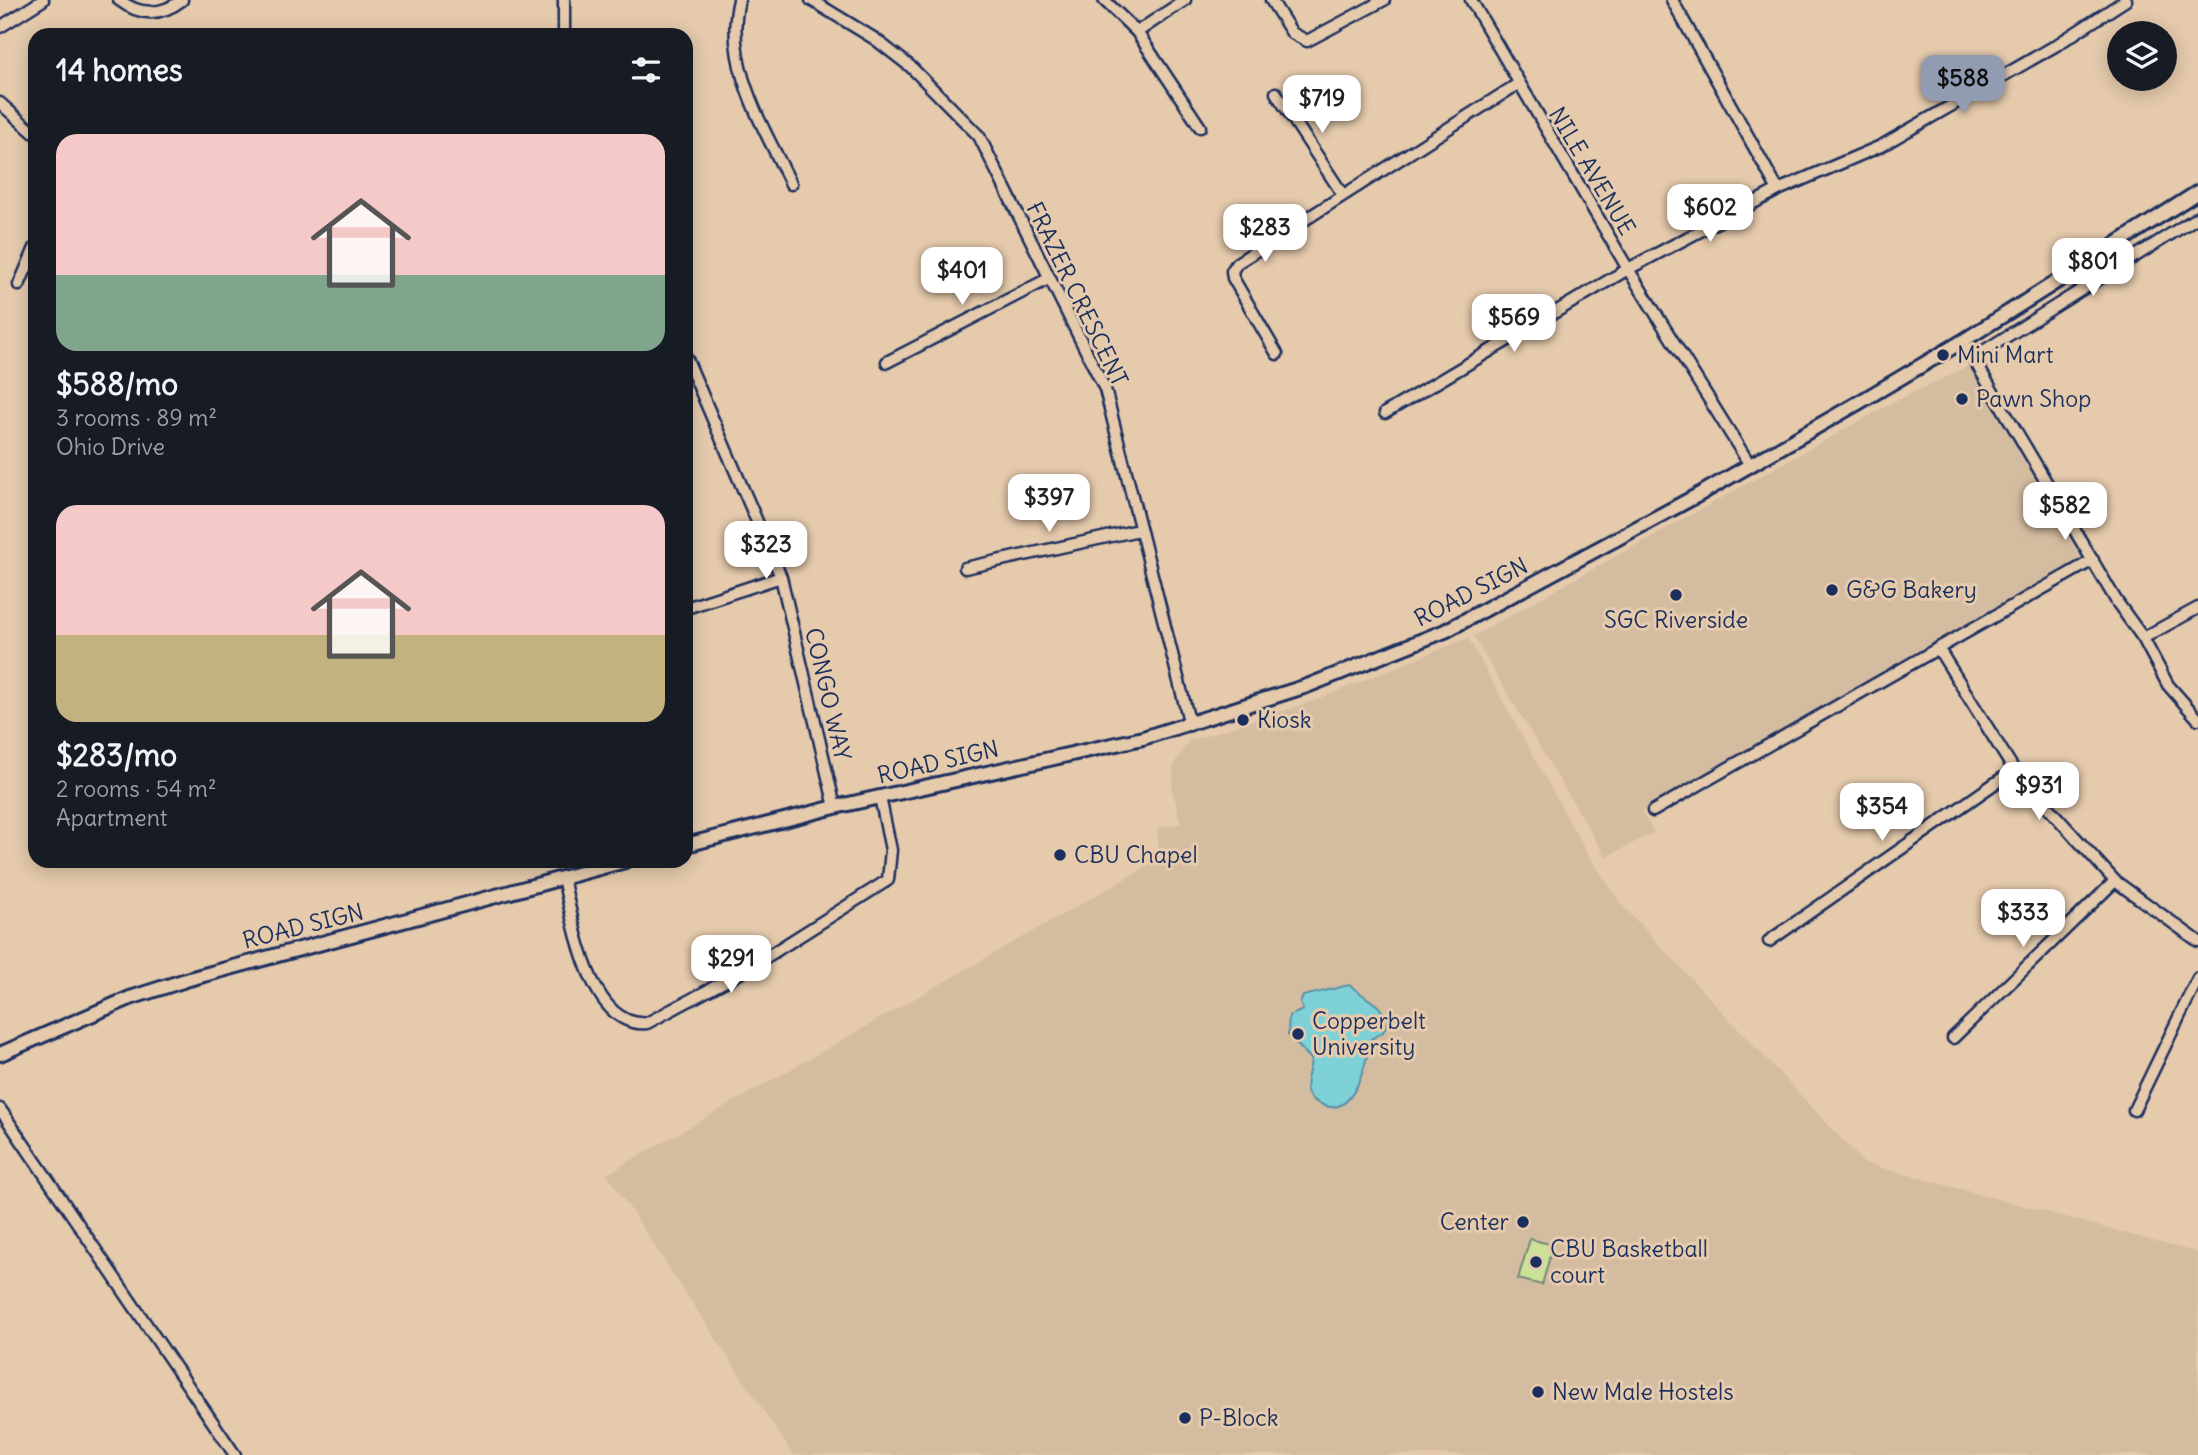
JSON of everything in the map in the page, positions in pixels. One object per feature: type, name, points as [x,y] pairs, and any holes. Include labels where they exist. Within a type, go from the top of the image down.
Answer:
[{"type":"main road","name":"ROAD SIGN","points":[[693,843],[835,807],[1190,725],[1307,686],[1445,631],[1750,465],[1964,341],[2198,192]]},
{"type":"main road","name":"ROAD SIGN","points":[[0,1054],[108,1007],[189,979],[599,868]]},
{"type":"street","points":[[0,27],[43,0]]},
{"type":"street","points":[[119,0],[128,7],[149,14],[170,9],[182,0]]},
{"type":"street","points":[[564,0],[564,28]]},
{"type":"street","points":[[739,0],[734,22],[736,52],[743,77],[792,184]]},
{"type":"street","name":"FRAZER CRESCENT","points":[[811,0],[884,46],[911,67],[979,136],[1105,389],[1190,725]]},
{"type":"street","points":[[1104,0],[1137,32],[1200,127]]},
{"type":"street","points":[[1137,32],[1185,0]]},
{"type":"street","points":[[1271,0],[1292,33],[1307,41],[1384,0]]},
{"type":"street","name":"NILE AVENUE","points":[[1471,0],[1628,269],[1750,465]]},
{"type":"street","points":[[1672,0],[1778,190]]},
{"type":"street","points":[[1385,413],[1628,269],[1778,190],[1881,146],[2055,46],[2126,0]]},
{"type":"street","points":[[1277,354],[1232,271],[1237,264],[1518,84]]},
{"type":"street","points":[[1276,93],[1343,195]]},
{"type":"street","points":[[0,103],[28,128]]},
{"type":"street","points":[[1974,357],[2198,216]]},
{"type":"street","points":[[19,285],[28,264]]},
{"type":"street","points":[[887,362],[1050,278]]},
{"type":"street","points":[[1964,341],[2117,602],[2143,638],[2168,685],[2198,719]]},
{"type":"street","name":"CONGO WAY","points":[[693,379],[781,577],[835,807]]},
{"type":"street","points":[[965,568],[1139,530]]},
{"type":"street","points":[[1653,811],[2093,560]]},
{"type":"street","points":[[693,606],[781,577]]},
{"type":"street","points":[[2143,638],[2198,608]]},
{"type":"street","points":[[1938,648],[2014,770],[2115,881],[2198,941]]},
{"type":"street","points":[[1769,941],[2014,770]]},
{"type":"street","points":[[563,878],[582,955],[603,1000],[626,1020],[635,1024],[646,1023],[746,970],[888,880],[891,850],[880,797]]},
{"type":"street","points":[[1953,1038],[2115,881]]},
{"type":"street","points":[[2134,1110],[2198,978]]},
{"type":"street","points":[[0,1109],[235,1455]]},
{"type":"shaded area","points":[[1973,364],[2089,558],[1641,812],[1654,832],[1606,857],[1473,636],[1892,403]]},
{"type":"shaded area","name":"Copperbelt University","points":[[1468,638],[1585,850],[1622,905],[1864,1163],[2198,1253],[2198,1455],[793,1455],[607,1174],[1160,859],[1157,829],[1181,823],[1172,789],[1174,764],[1189,741],[1311,702]]},
{"type":"green space","name":"CBU Basketball court","points":[[1530,1239],[1553,1245],[1542,1285],[1518,1279]]},
{"type":"water","points":[[1349,985],[1378,1006],[1385,1015],[1400,1018],[1399,1021],[1388,1022],[1383,1032],[1371,1039],[1358,1085],[1351,1096],[1334,1107],[1318,1103],[1308,1094],[1306,1084],[1311,1059],[1288,1035],[1289,1016],[1303,1010],[1300,1003],[1303,996]]},
{"type":"place","name":"Mini Mart","points":[[1943,355]]},
{"type":"place","name":"Pawn Shop","points":[[1962,399]]},
{"type":"place","name":"G&G Bakery","points":[[1832,590]]},
{"type":"place","name":"SGC Riverside","points":[[1676,595]]},
{"type":"place","name":"Kiosk","points":[[1243,720]]},
{"type":"place","name":"CBU Chapel","points":[[1060,855]]},
{"type":"place","name":"Copperbelt University","points":[[1298,1034]]},
{"type":"place","name":"Center","points":[[1523,1222]]},
{"type":"place","name":"CBU Basketball court","points":[[1536,1262]]},
{"type":"place","name":"New Male Hostels","points":[[1538,1392]]},
{"type":"place","name":"P-Block","points":[[1185,1418]]}]
